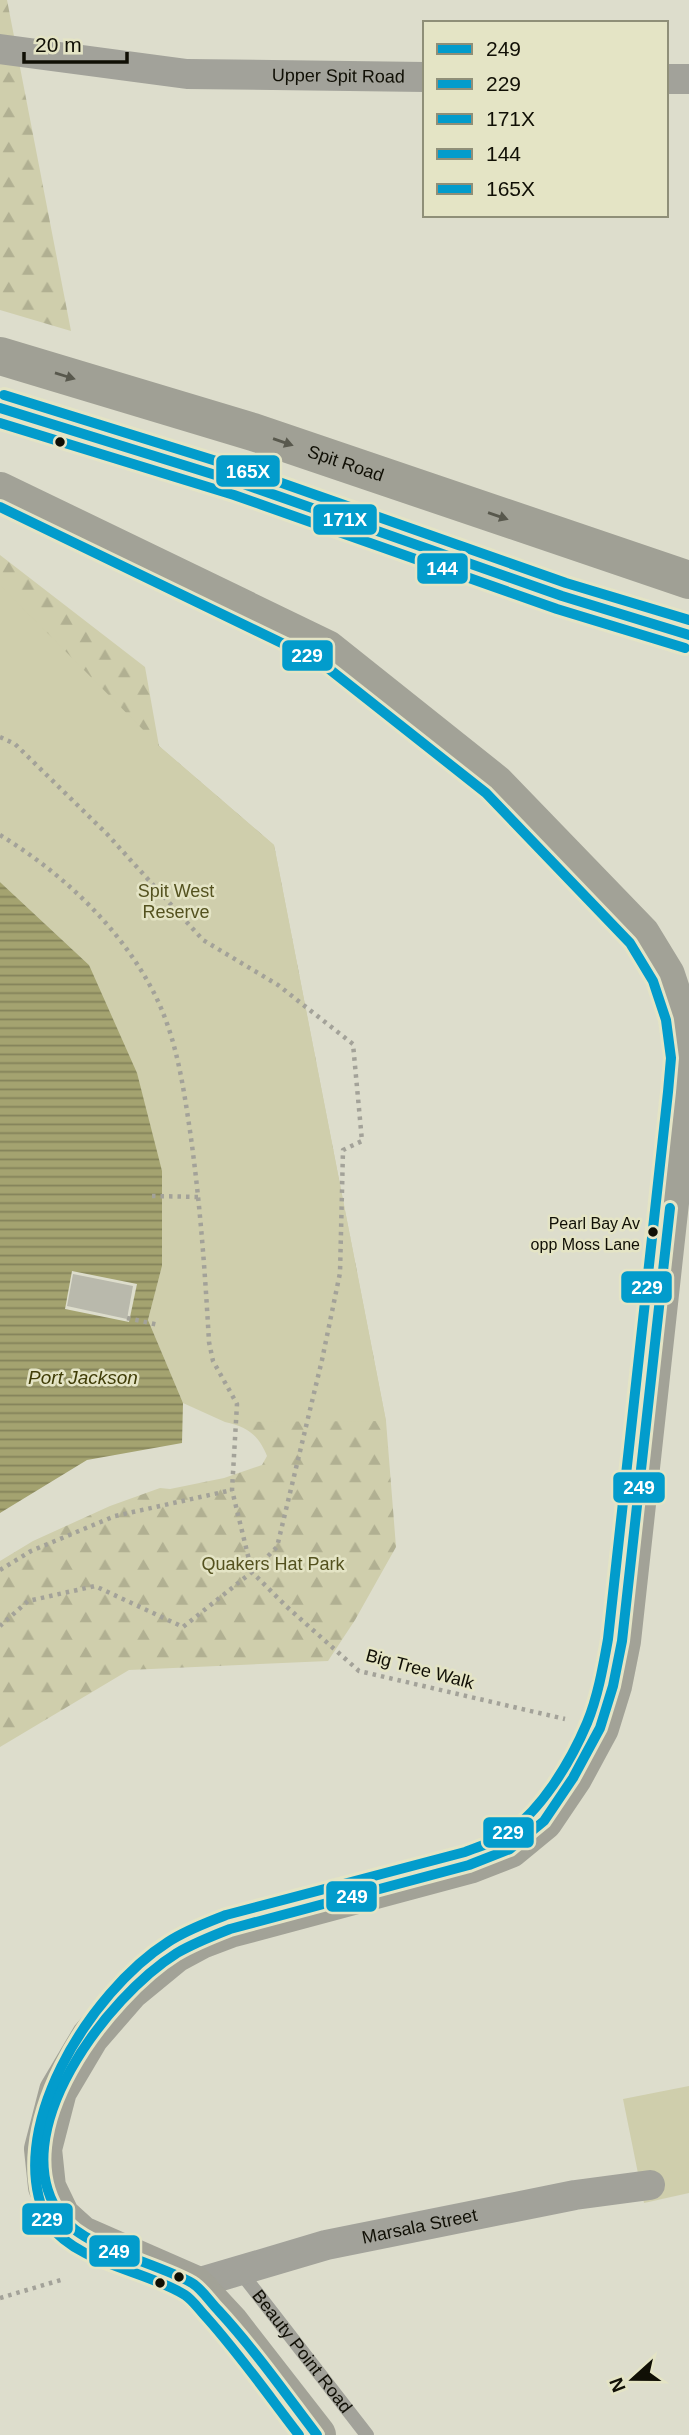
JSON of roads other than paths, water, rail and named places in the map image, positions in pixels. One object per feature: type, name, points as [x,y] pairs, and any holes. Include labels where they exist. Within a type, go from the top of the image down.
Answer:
[{"type":"highway","name":"Spit Road","points":[[0,356],[253,432],[689,580]]},
{"type":"highway","points":[[0,408],[238,482],[562,596],[689,635]]},
{"type":"street","name":"Upper Spit Road","points":[[0,49],[187,74],[423,77]]},
{"type":"street","points":[[668,79],[689,79]]},
{"type":"street","points":[[0,491],[327,649],[495,783],[641,934],[666,975],[680,1017],[684,1058],[672,1245],[622,1642],[614,1686],[600,1728],[573,1778],[544,1821],[510,1849],[468,1865],[230,1928],[175,1954],[130,1991],[90,2037],[58,2091],[43,2149],[47,2188],[61,2216],[82,2235],[194,2284],[230,2323],[317,2435]]},
{"type":"street","name":"Marsala Street","points":[[194,2284],[326,2245],[575,2194],[650,2185]]},
{"type":"lane","name":"Beauty Point Road","points":[[238,2269],[367,2435]]},
{"type":"water","name":"Port Jackson","points":[[0,882],[89,965],[137,1073],[162,1171],[162,1266],[148,1320],[183,1403],[182,1443],[87,1460],[0,1513]]},
{"type":"place","name":"Pearl Bay Av opp Moss Lane","points":[[653,1232]]},
{"type":"park label","name":"Spit West Reserve","points":[[176,901]]},
{"type":"park label","name":"Quakers Hat Park","points":[[273,1564]]}]
